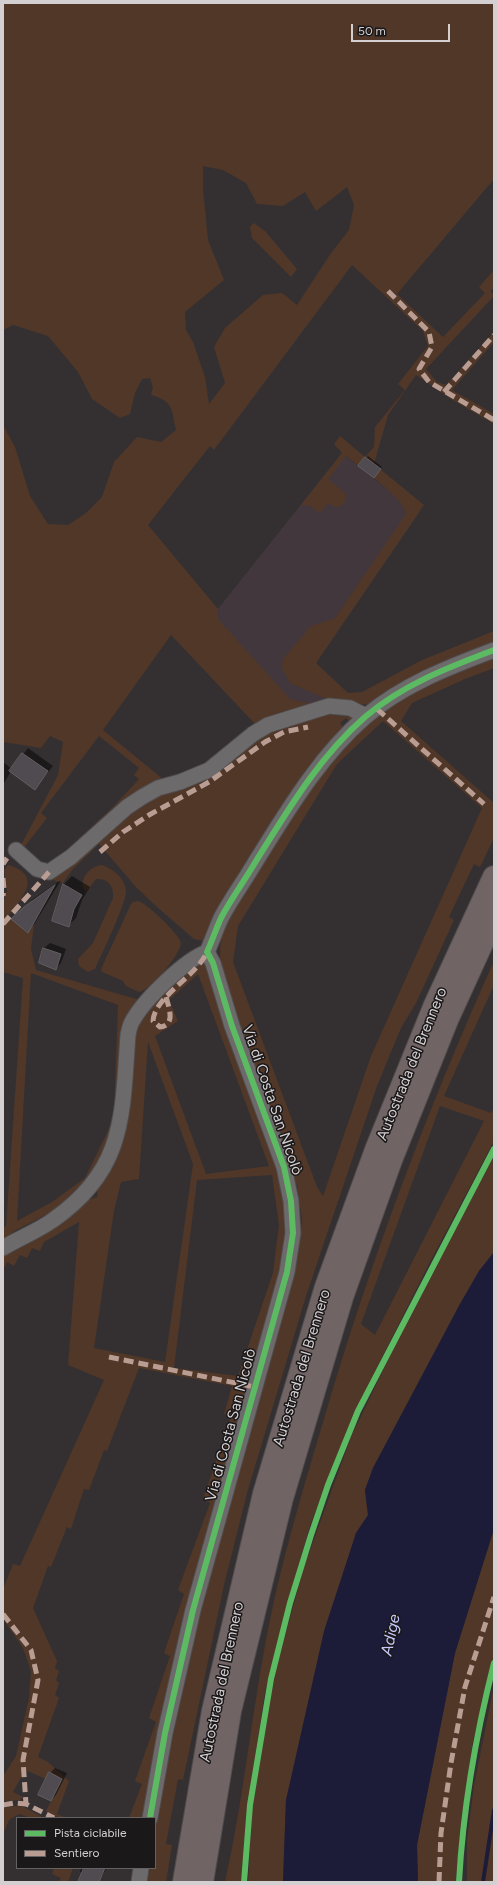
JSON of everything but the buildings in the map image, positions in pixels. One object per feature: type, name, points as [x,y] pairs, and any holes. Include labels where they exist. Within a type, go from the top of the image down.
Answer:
[{"type":"highway","name":"Autostrada del Brennero","points":[[184,1882],[213,1711],[262,1501],[326,1287],[376,1150],[435,1006],[494,877]]},
{"type":"highway","name":"Autostrada del Brennero","points":[[202,1882],[232,1704],[282,1498],[340,1304],[391,1160],[447,1020],[494,917]]},
{"type":"street","points":[[3,1248],[17,1239],[53,1221],[89,1189],[106,1166],[113,1147],[121,1116],[128,1035],[132,1022],[145,1004],[166,982],[196,956],[207,952],[221,918],[277,827],[312,774],[329,753],[366,716],[404,690],[445,669],[494,650]]},
{"type":"street","points":[[16,850],[37,869],[49,872],[71,857],[127,807],[158,788],[197,776],[209,770],[253,734],[268,725],[329,706],[350,708],[366,716]]},
{"type":"street","name":"Via di Costa San Nicolò","points":[[150,1817],[166,1733],[193,1610],[287,1272],[293,1233],[291,1201],[284,1167],[232,1026],[213,963],[207,952]]},
{"type":"street","points":[[138,1882],[140,1869]]},
{"type":"shaded area","points":[[3,3],[494,3],[494,179],[397,294],[443,337],[485,293],[479,287],[494,270],[494,287],[491,291],[494,296],[426,369],[437,382],[446,385],[494,332],[494,342],[452,390],[494,414],[494,424],[451,399],[416,375],[388,415],[374,464],[424,505],[316,663],[348,693],[362,692],[422,660],[494,631],[494,646],[370,705],[331,701],[290,683],[282,668],[283,659],[311,626],[335,618],[406,514],[398,500],[390,492],[346,456],[328,479],[346,494],[343,504],[338,507],[328,503],[320,513],[309,505],[300,506],[342,453],[334,444],[340,436],[365,457],[374,447],[375,427],[405,390],[398,384],[428,346],[423,331],[352,265],[214,450],[210,446],[148,525],[218,609],[218,619],[290,699],[319,706],[257,726],[171,635],[103,730],[164,780],[49,867],[114,806],[139,779],[134,775],[139,768],[99,736],[41,813],[47,818],[22,850],[20,847],[58,775],[63,742],[50,736],[41,748],[3,742],[3,425],[15,447],[30,496],[48,524],[68,525],[86,513],[102,497],[114,462],[137,437],[161,442],[176,430],[172,411],[168,403],[151,395],[153,387],[150,378],[142,379],[135,393],[130,414],[120,418],[92,399],[78,372],[48,336],[13,325],[3,330]],"holes":[[[203,166],[223,170],[246,183],[257,204],[283,206],[305,192],[316,211],[347,187],[354,205],[349,230],[331,253],[297,305],[282,293],[263,295],[225,328],[214,347],[225,383],[209,404],[205,377],[193,342],[186,330],[185,312],[224,280],[208,240],[203,189]]]},
{"type":"shaded area","points":[[254,223],[265,231],[297,269],[291,277],[252,238],[250,227]]},
{"type":"shaded area","points":[[342,453],[418,514],[316,663],[331,701],[280,717],[206,624]]},
{"type":"shaded area","points":[[494,657],[494,668],[465,679],[412,703],[401,721],[494,803],[494,838],[480,867],[474,864],[449,917],[454,920],[416,1003],[401,1028],[377,1086],[306,1296],[247,1493],[224,1585],[183,1780],[178,1779],[166,1844],[172,1845],[166,1882],[144,1882],[146,1869],[156,1869],[155,1817],[205,1591],[296,1266],[302,1219],[297,1185],[223,981],[220,954],[223,928],[283,828],[333,757],[374,719],[406,695],[428,683]],"holes":[[[383,721],[482,808],[371,1056],[323,1196],[317,1187],[233,962],[238,926],[337,764]]]},
{"type":"shaded area","points":[[324,714],[353,717],[354,722],[349,721],[346,718],[340,723],[344,729],[220,906],[203,941],[194,939],[157,907],[136,887],[99,844],[73,869],[63,883],[53,880],[57,874],[119,819],[269,730]]},
{"type":"shaded area","points":[[8,865],[19,869],[28,881],[24,895],[8,916],[27,932],[34,924],[31,949],[36,970],[143,1001],[117,1118],[100,1168],[65,1205],[16,1230],[3,1240],[3,1228],[6,1226],[23,978],[3,972],[3,903],[7,890],[4,870]],"holes":[[[31,973],[118,1005],[114,1114],[107,1133],[85,1178],[52,1202],[17,1221]]]},
{"type":"shaded area","points":[[102,865],[110,869],[121,878],[126,891],[118,917],[95,969],[88,972],[79,966],[78,959],[93,943],[113,898],[113,894],[111,886],[107,881],[100,879],[96,879],[86,892],[83,888],[83,880],[90,870]]},
{"type":"shaded area","points":[[138,901],[143,903],[162,920],[175,933],[181,943],[176,955],[164,971],[150,985],[139,992],[126,986],[123,981],[102,972],[101,969],[131,904]]},
{"type":"shaded area","points":[[200,959],[206,966],[284,1181],[288,1240],[144,1817],[129,1817],[142,1784],[135,1781],[156,1722],[149,1718],[170,1656],[164,1653],[184,1594],[178,1590],[210,1503],[203,1499],[231,1417],[224,1414],[232,1386],[139,1368],[107,1451],[104,1450],[89,1490],[84,1489],[71,1529],[67,1527],[51,1567],[48,1566],[33,1608],[57,1661],[55,1668],[59,1671],[56,1680],[59,1683],[55,1695],[59,1698],[38,1757],[48,1762],[69,1781],[57,1814],[64,1817],[58,1817],[46,1811],[62,1779],[49,1772],[46,1779],[25,1770],[13,1792],[23,1797],[20,1800],[3,1801],[3,1776],[16,1756],[29,1698],[31,1671],[23,1648],[3,1619],[3,1589],[13,1564],[20,1566],[104,1380],[68,1365],[79,1222],[44,1242],[40,1251],[32,1248],[27,1258],[20,1255],[14,1266],[7,1262],[3,1270],[3,1253],[88,1197],[91,1199],[97,1197],[98,1188],[109,1170],[131,1039],[140,1016]],"holes":[[[198,974],[269,1166],[206,1174],[155,1036],[178,1021],[169,1000]],[[148,1042],[193,1164],[165,1362],[94,1348],[114,1211],[121,1182],[139,1179]],[[272,1175],[279,1225],[273,1273],[238,1376],[174,1368],[197,1180]]]},
{"type":"shaded area","points":[[494,961],[494,985],[444,1096],[491,1113],[494,1108],[494,1141],[430,1262],[357,1407],[310,1526],[288,1601],[265,1692],[247,1811],[241,1882],[225,1882],[239,1812],[260,1671],[279,1578],[298,1509],[342,1360],[380,1244],[423,1130],[469,1017]],"holes":[[[440,1106],[484,1121],[375,1335],[361,1324]]]},
{"type":"shaded area","points":[[494,1156],[494,1252],[479,1271],[460,1304],[373,1468],[365,1490],[368,1515],[356,1533],[286,1800],[283,1882],[248,1882],[252,1810],[271,1696],[278,1662],[304,1567],[351,1437],[389,1358]]},
{"type":"shaded area","points":[[494,1529],[494,1654],[473,1741],[460,1831],[456,1882],[418,1882],[417,1845],[455,1653]]},
{"type":"shaded area","points":[[494,1685],[494,1882],[467,1882],[467,1840],[474,1786]]},
{"type":"shaded area","points":[[15,1806],[24,1807],[42,1817],[28,1817],[19,1814],[9,1820],[3,1834],[3,1808]]},
{"type":"shaded area","points":[[54,1869],[73,1869],[68,1882],[59,1882],[61,1878],[52,1874]]},
{"type":"water","name":"Adige","points":[[494,1252],[494,1529],[455,1653],[417,1845],[418,1882],[283,1882],[286,1800],[324,1631],[356,1533],[368,1515],[365,1490],[373,1468],[460,1304],[479,1271]]},
{"type":"waterway","points":[[483,1882],[494,1810]]},
{"type":"marked path","points":[[388,291],[429,332],[432,347],[419,369],[429,382],[494,420]]},
{"type":"marked path","points":[[444,392],[494,335]]},
{"type":"marked path","points":[[377,709],[484,804]]},
{"type":"marked path","points":[[100,852],[123,832],[149,815],[209,782],[265,742],[284,732],[308,727]]},
{"type":"marked path","points":[[3,864],[7,858]]},
{"type":"marked path","points":[[3,924],[49,872]]},
{"type":"marked path","points":[[3,878],[3,896]]},
{"type":"marked path","points":[[166,997],[167,1001],[169,1006],[170,1011],[170,1020],[165,1026],[160,1027],[153,1021],[155,1012],[160,1003],[168,995],[194,970],[202,961],[207,952]]},
{"type":"marked path","points":[[109,1357],[255,1387]]},
{"type":"marked path","points":[[439,1882],[441,1833],[451,1763],[465,1687],[494,1597]]},
{"type":"marked path","points":[[3,1614],[31,1650],[38,1680],[23,1760],[26,1804],[52,1817]]},
{"type":"marked path","points":[[3,1805],[14,1803],[26,1804]]},
{"type":"cycle path","points":[[150,1817],[165,1733],[193,1610],[287,1272],[293,1233],[291,1201],[284,1167],[232,1026],[213,963],[207,952],[225,911],[280,823],[305,785],[333,749],[348,733],[365,717],[394,695],[443,670],[494,650]]},
{"type":"cycle path","points":[[244,1882],[250,1805],[271,1679],[290,1603],[328,1485],[358,1411],[494,1149]]},
{"type":"cycle path","points":[[459,1882],[471,1772],[494,1663]]}]
